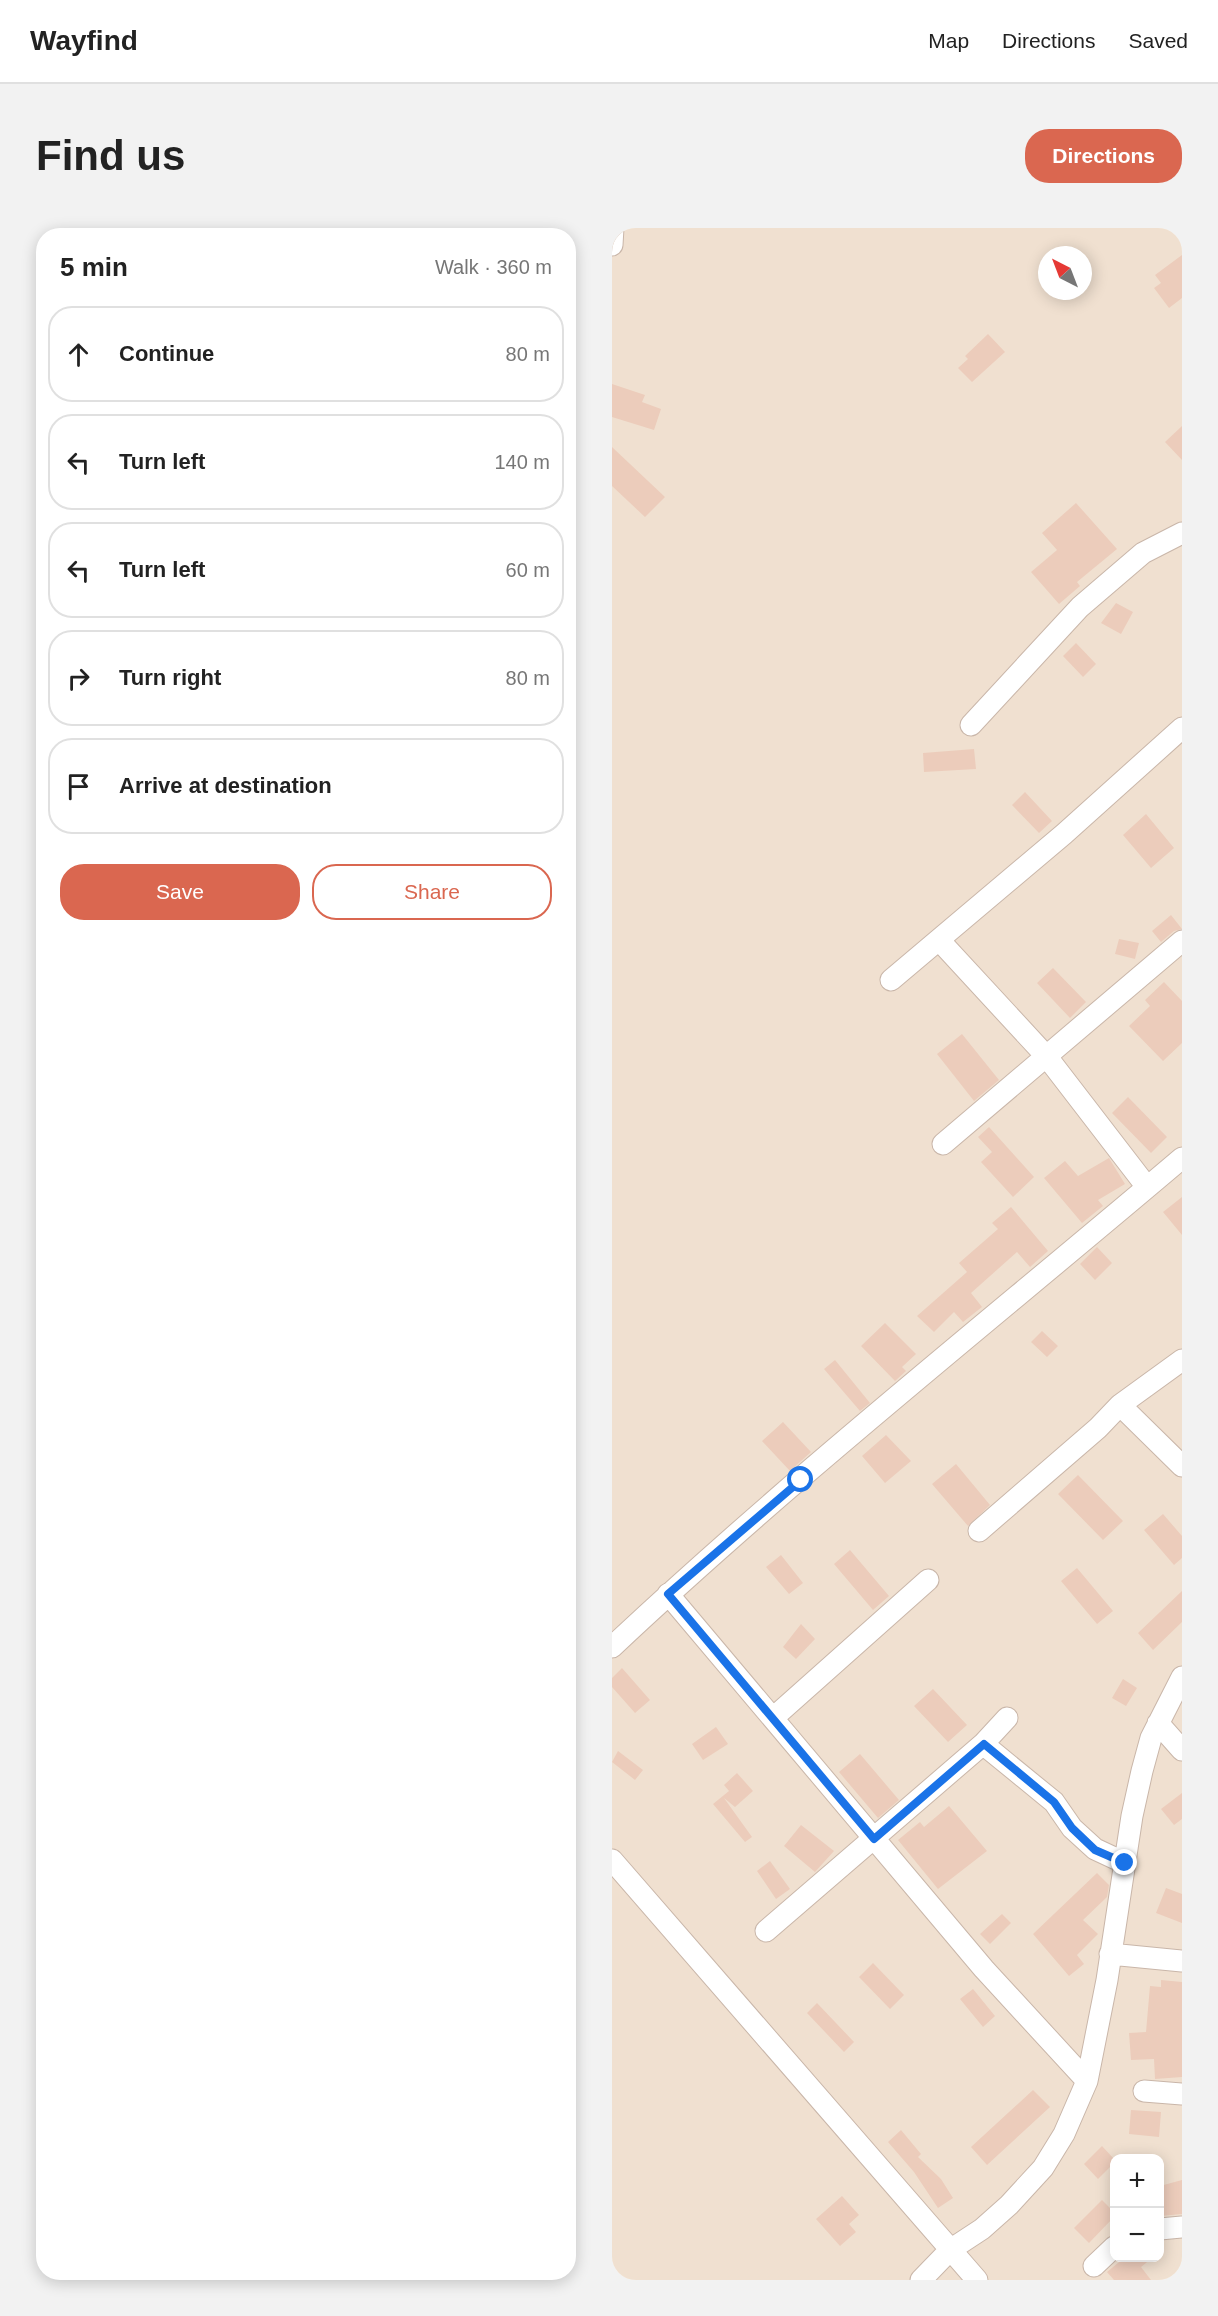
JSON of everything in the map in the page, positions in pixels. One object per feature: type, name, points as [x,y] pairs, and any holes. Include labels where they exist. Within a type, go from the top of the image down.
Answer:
[{"type":"street","points":[[612,245],[614,228]]},
{"type":"street","points":[[971,725],[1080,607],[1143,553],[1182,532]]},
{"type":"street","points":[[891,980],[1064,834],[1182,728]]},
{"type":"street","points":[[939,940],[1047,1057],[1148,1187]]},
{"type":"street","points":[[943,1144],[1182,941]]},
{"type":"street","points":[[612,1647],[668,1594],[1182,1158]]},
{"type":"street","points":[[979,1531],[1098,1428],[1120,1405],[1182,1360]]},
{"type":"street","points":[[1120,1405],[1182,1466]]},
{"type":"street","points":[[773,1718],[927,1580]]},
{"type":"street","points":[[668,1594],[984,1969],[1087,2081]]},
{"type":"street","points":[[921,2280],[950,2250],[982,2229],[1009,2205],[1043,2168],[1064,2134],[1087,2081],[1142,1771],[1158,1723],[1182,1677]]},
{"type":"street","points":[[766,1932],[984,1744],[1007,1718]]},
{"type":"street","points":[[1158,1723],[1182,1750]]},
{"type":"street","points":[[984,1744],[1054,1802],[1072,1828],[1095,1850],[1125,1863]]},
{"type":"street","points":[[612,1860],[977,2280]]},
{"type":"street","points":[[1110,1954],[1182,1961]]},
{"type":"street","points":[[1144,2091],[1182,2094]]},
{"type":"street","points":[[1164,2229],[1182,2227]]},
{"type":"street","points":[[1094,2266],[1110,2251]]},
{"type":"shaded area","points":[[612,228],[1182,228],[1182,2280],[612,2280]]},
{"type":"building","points":[[1182,255],[1182,298],[1169,308],[1154,288],[1161,283],[1155,275]]},
{"type":"building","points":[[988,334],[1005,352],[972,382],[958,368],[968,359],[965,356]]},
{"type":"building","points":[[612,384],[645,395],[642,402],[661,409],[654,430],[612,417]]},
{"type":"building","points":[[1182,426],[1182,460],[1165,442]]},
{"type":"building","points":[[612,447],[665,497],[645,517],[612,486]]},
{"type":"building","points":[[1076,503],[1117,549],[1077,582],[1080,586],[1059,604],[1031,572],[1057,550],[1042,533]]},
{"type":"building","points":[[1116,603],[1133,612],[1121,634],[1101,623]]},
{"type":"building","points":[[1076,643],[1096,664],[1083,677],[1063,656]]},
{"type":"building","points":[[974,749],[976,769],[924,772],[923,753]]},
{"type":"building","points":[[1025,792],[1052,821],[1039,833],[1012,805]]},
{"type":"building","points":[[1146,814],[1174,848],[1151,868],[1123,835]]},
{"type":"building","points":[[1171,915],[1182,929],[1174,931],[1161,942],[1152,931]]},
{"type":"building","points":[[1119,939],[1139,943],[1135,959],[1115,954]]},
{"type":"building","points":[[1053,968],[1086,1002],[1070,1018],[1037,983]]},
{"type":"building","points":[[1164,982],[1182,1001],[1182,1043],[1163,1061],[1129,1026],[1150,1006],[1145,1000]]},
{"type":"building","points":[[962,1034],[999,1080],[974,1101],[937,1054]]},
{"type":"building","points":[[1128,1097],[1167,1137],[1151,1153],[1112,1113]]},
{"type":"building","points":[[989,1127],[1034,1177],[1013,1197],[981,1162],[992,1152],[978,1137]]},
{"type":"building","points":[[1109,1158],[1125,1184],[1098,1200],[1103,1206],[1082,1223],[1044,1178],[1065,1161],[1078,1176]]},
{"type":"building","points":[[1182,1197],[1182,1235],[1163,1212]]},
{"type":"building","points":[[1011,1207],[1048,1251],[1030,1267],[1017,1252],[971,1293],[982,1307],[963,1322],[954,1312],[934,1332],[917,1316],[967,1272],[959,1263],[998,1229],[992,1223]]},
{"type":"building","points":[[1097,1247],[1112,1263],[1095,1280],[1080,1264]]},
{"type":"building","points":[[885,1323],[916,1354],[902,1367],[906,1371],[895,1381],[861,1346]]},
{"type":"building","points":[[1042,1331],[1058,1346],[1047,1357],[1031,1342]]},
{"type":"building","points":[[835,1360],[870,1403],[860,1411],[824,1369]]},
{"type":"building","points":[[783,1422],[811,1452],[790,1471],[762,1441]]},
{"type":"building","points":[[886,1435],[911,1461],[885,1483],[862,1456]]},
{"type":"building","points":[[956,1464],[990,1505],[968,1526],[932,1484]]},
{"type":"building","points":[[1078,1475],[1123,1521],[1103,1540],[1058,1494]]},
{"type":"building","points":[[1163,1514],[1182,1536],[1182,1558],[1174,1565],[1144,1530]]},
{"type":"building","points":[[850,1550],[889,1596],[873,1610],[834,1564]]},
{"type":"building","points":[[781,1555],[803,1583],[789,1594],[766,1567]]},
{"type":"building","points":[[1077,1568],[1113,1611],[1097,1624],[1061,1581]]},
{"type":"building","points":[[1182,1591],[1182,1622],[1153,1650],[1138,1633]]},
{"type":"building","points":[[801,1624],[815,1639],[796,1659],[783,1647]]},
{"type":"building","points":[[622,1668],[650,1700],[635,1713],[612,1687],[612,1678]]},
{"type":"building","points":[[1123,1679],[1137,1688],[1126,1706],[1112,1698]]},
{"type":"building","points":[[933,1689],[967,1725],[948,1742],[914,1706]]},
{"type":"building","points":[[716,1727],[728,1744],[703,1760],[692,1744]]},
{"type":"building","points":[[618,1751],[643,1770],[635,1780],[612,1762]]},
{"type":"building","points":[[860,1754],[899,1800],[878,1818],[839,1772]]},
{"type":"building","points":[[737,1773],[753,1791],[735,1807],[724,1798],[752,1837],[745,1842],[713,1804],[729,1791],[724,1785]]},
{"type":"building","points":[[1182,1793],[1182,1819],[1174,1825],[1161,1809]]},
{"type":"building","points":[[949,1806],[987,1851],[938,1889],[898,1840],[920,1822],[924,1827]]},
{"type":"building","points":[[801,1825],[834,1851],[815,1872],[784,1846]]},
{"type":"building","points":[[770,1861],[790,1889],[776,1899],[757,1871]]},
{"type":"building","points":[[1097,1873],[1109,1885],[1107,1897],[1083,1920],[1098,1934],[1077,1955],[1084,1964],[1069,1976],[1033,1934]]},
{"type":"building","points":[[1166,1888],[1182,1894],[1182,1923],[1156,1913]]},
{"type":"building","points":[[1002,1914],[1011,1923],[990,1944],[980,1934]]},
{"type":"building","points":[[873,1963],[904,1995],[890,2009],[859,1977]]},
{"type":"building","points":[[1161,1980],[1182,1982],[1182,2077],[1155,2079],[1154,2059],[1131,2060],[1129,2033],[1146,2032],[1150,1986],[1161,1987]]},
{"type":"building","points":[[973,1989],[995,2016],[983,2027],[960,1999]]},
{"type":"building","points":[[817,2003],[854,2042],[844,2052],[807,2013]]},
{"type":"building","points":[[1033,2090],[1050,2107],[987,2165],[971,2147]]},
{"type":"building","points":[[1131,2110],[1161,2112],[1159,2137],[1129,2134]]},
{"type":"building","points":[[901,2130],[921,2154],[918,2157],[941,2179],[953,2198],[938,2208],[914,2172],[888,2142]]},
{"type":"building","points":[[1102,2146],[1110,2155],[1110,2167],[1098,2179],[1084,2164]]},
{"type":"building","points":[[1182,2180],[1182,2214],[1164,2216],[1164,2185]]},
{"type":"building","points":[[842,2196],[859,2215],[849,2224],[856,2232],[840,2246],[816,2219]]},
{"type":"building","points":[[1102,2200],[1110,2208],[1110,2221],[1089,2243],[1074,2228]]},
{"type":"building","points":[[1119,2262],[1147,2262],[1141,2267],[1151,2280],[1114,2280],[1107,2272]]},
{"type":"route","points":[[801,1480],[668,1594],[874,1839],[984,1744],[1054,1802],[1072,1828],[1095,1850],[1125,1863]]}]
